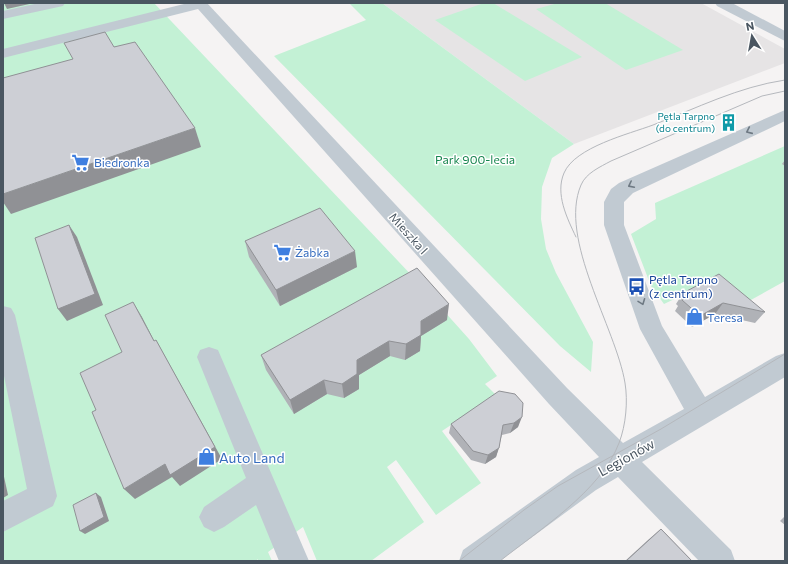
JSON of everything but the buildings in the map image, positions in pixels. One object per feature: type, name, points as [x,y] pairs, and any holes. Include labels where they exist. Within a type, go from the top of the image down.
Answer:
[{"type":"street","points":[[3,15],[58,3]]},
{"type":"street","points":[[138,6],[140,10],[169,3]]},
{"type":"street","points":[[3,54],[200,3]]},
{"type":"street","name":"Mieszka I","points":[[200,3],[558,396],[720,561]]},
{"type":"street","points":[[722,3],[785,37]]},
{"type":"street","points":[[700,414],[652,329],[624,257],[614,225],[614,202],[618,194],[626,188],[785,115]]},
{"type":"street","points":[[3,315],[43,496],[3,517]]},
{"type":"street","points":[[209,357],[294,561]]},
{"type":"street","name":"Legionów","points":[[474,561],[586,480],[785,364]]},
{"type":"street","points":[[214,517],[262,484]]},
{"type":"shaded area","points":[[382,3],[701,3],[785,49],[785,63],[574,144]]},
{"type":"green space","points":[[3,3],[154,3],[416,280],[469,339],[497,376],[485,384],[496,395],[442,431],[481,483],[436,515],[396,460],[387,467],[424,522],[371,561],[317,561],[303,527],[268,552],[272,561],[258,561],[258,559],[256,561],[3,561]]},
{"type":"green space","name":"Park 900-lecia","points":[[349,3],[382,3],[574,144],[552,158],[542,187],[541,219],[546,249],[556,273],[593,342],[591,372],[560,346],[274,56],[366,20]]},
{"type":"green space","points":[[484,3],[493,3],[582,57],[525,81],[435,20]]},
{"type":"green space","points":[[558,3],[605,3],[683,50],[626,70],[536,9]]},
{"type":"green space","points":[[785,146],[785,281],[740,306],[712,281],[664,304],[651,286],[631,234],[656,219],[655,203]]},
{"type":"tram line","points":[[576,237],[563,206],[561,189],[564,173],[570,164],[579,156],[617,137],[653,125],[734,93],[768,83],[785,80]]},
{"type":"tram line","points":[[613,456],[619,443],[625,421],[626,390],[620,361],[582,257],[577,231],[576,207],[581,185],[586,177],[611,161],[762,96],[785,91]]},
{"type":"tram line","points":[[613,456],[661,429],[785,354]]},
{"type":"tram line","points":[[459,561],[524,510],[558,486],[613,456]]},
{"type":"tram line","points":[[500,561],[550,523],[584,493],[598,477],[613,456]]},
{"type":"place","name":"Pętla Tarpno (do centrum)","points":[[728,122]]},
{"type":"place","name":"Biedronka","points":[[81,162]]},
{"type":"place","name":"Żabka","points":[[282,252]]},
{"type":"place","name":"Pętla Tarpno (z centrum)","points":[[636,286]]},
{"type":"place","name":"Teresa","points":[[694,317]]},
{"type":"place","name":"Auto Land","points":[[206,457]]}]
